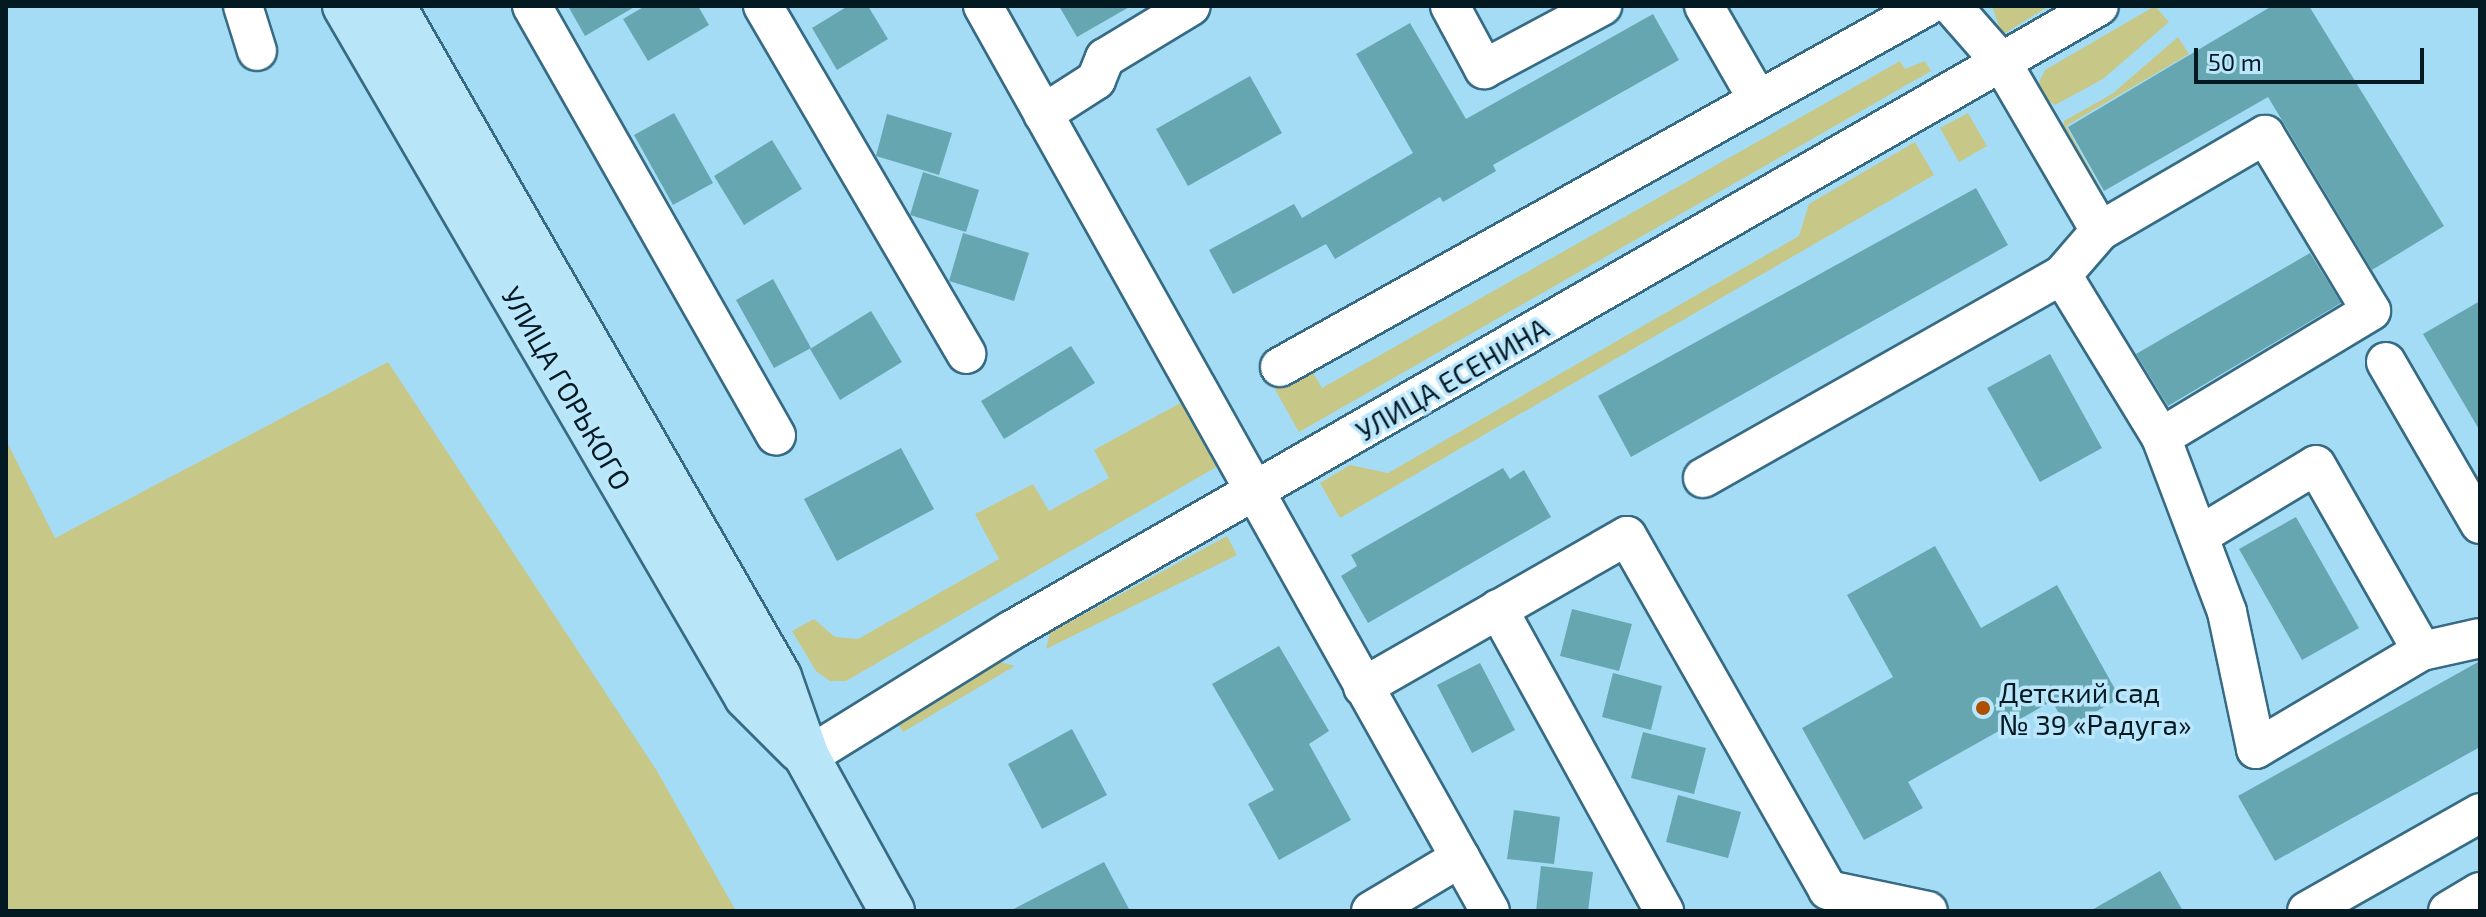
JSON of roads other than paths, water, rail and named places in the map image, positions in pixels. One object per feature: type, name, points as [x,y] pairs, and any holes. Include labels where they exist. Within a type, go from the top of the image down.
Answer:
[{"type":"main road","name":"УЛИЦА ГОРЬКОГО","points":[[345,6],[747,697],[807,757]]},
{"type":"main road","name":"УЛИЦА ГОРЬКОГО","points":[[393,6],[779,677],[807,757],[892,911]]},
{"type":"street","points":[[243,6],[257,51]]},
{"type":"street","points":[[532,6],[776,436]]},
{"type":"street","points":[[763,6],[966,354]]},
{"type":"street","points":[[983,6],[1490,911]]},
{"type":"street","points":[[1043,114],[1096,80],[1105,58],[1191,6]]},
{"type":"street","points":[[1450,6],[1484,69],[1602,6]]},
{"type":"street","points":[[1704,6],[1758,100]]},
{"type":"street","points":[[1280,367],[1927,6]]},
{"type":"street","points":[[1952,6],[2002,63],[2100,231]]},
{"type":"street","name":"УЛИЦА ЕСЕНИНА","points":[[807,757],[1012,630],[2099,6]]},
{"type":"street","points":[[1703,478],[2062,275],[2100,231],[2265,135],[2371,311],[2161,437]]},
{"type":"street","points":[[2062,275],[2161,437],[2227,612],[2256,749],[2422,651],[2480,638]]},
{"type":"street","points":[[2386,362],[2480,524]]},
{"type":"street","points":[[2200,535],[2316,465],[2422,651]]},
{"type":"street","points":[[1363,687],[1627,536],[1828,890],[1928,911]]},
{"type":"street","points":[[1498,609],[1664,911]]},
{"type":"street","points":[[2307,911],[2480,813]]},
{"type":"street","points":[[1371,911],[1460,858]]},
{"type":"street","points":[[2448,911],[2480,892]]},
{"type":"place","name":"Детский сад № 39 «Радуга»","points":[[1983,708]]}]
